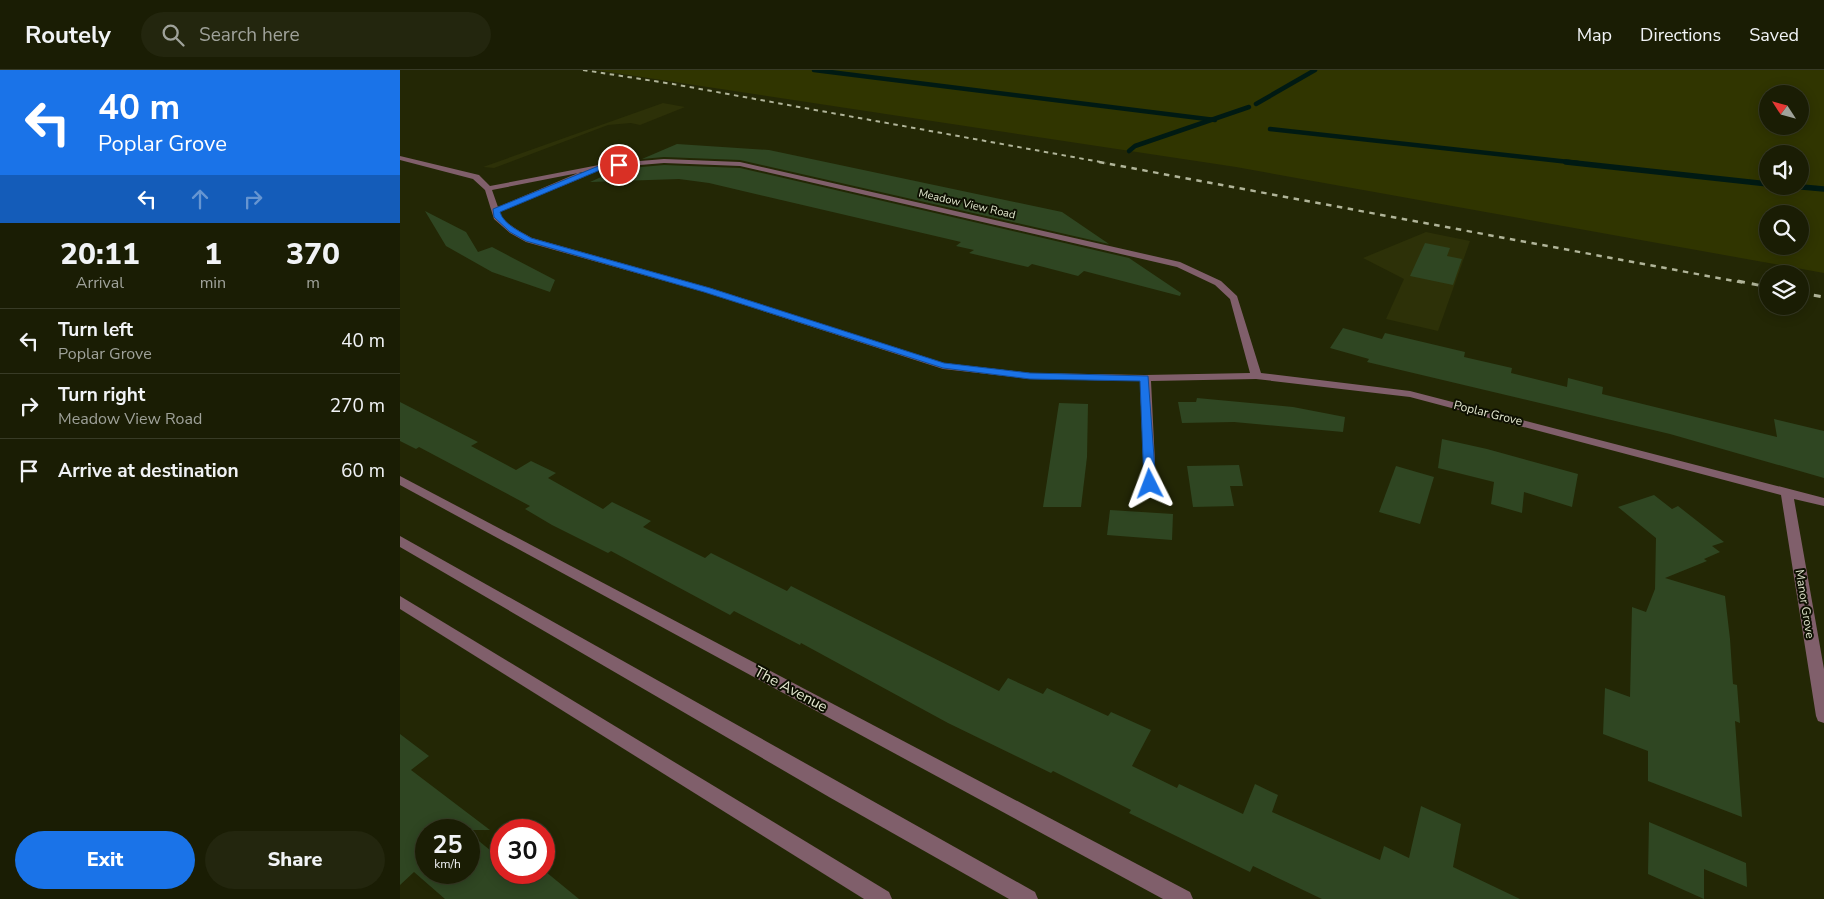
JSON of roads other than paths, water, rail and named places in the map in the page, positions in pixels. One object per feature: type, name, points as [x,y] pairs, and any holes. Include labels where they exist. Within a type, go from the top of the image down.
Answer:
[{"type":"street","points":[[400,158],[468,174],[476,177],[488,189]]},
{"type":"street","name":"Meadow View Road","points":[[488,189],[604,166],[664,161],[740,164],[1180,265],[1218,283],[1234,298],[1256,376]]},
{"type":"street","name":"Meadow View Road","points":[[496,211],[604,166]]},
{"type":"street","name":"Poplar Grove","points":[[488,189],[497,217],[513,231],[528,240],[707,290],[943,366],[1030,376],[1145,378],[1256,376],[1410,394],[1824,502]]},
{"type":"street","points":[[1145,378],[1150,484]]},
{"type":"street","name":"The Avenue","points":[[400,480],[1182,899]]},
{"type":"street","name":"Manor Grove","points":[[1787,492],[1824,716]]},
{"type":"street","points":[[400,541],[835,791],[1028,899]]},
{"type":"street","points":[[400,602],[882,899]]},
{"type":"waterway","points":[[814,70],[1212,120]]},
{"type":"waterway","points":[[1256,104],[1315,70]]},
{"type":"waterway","points":[[1212,120],[1249,107]]},
{"type":"waterway","points":[[1129,151],[1135,146],[1212,120]]},
{"type":"waterway","points":[[1270,129],[1578,163]]},
{"type":"waterway","points":[[1566,162],[1759,183]]},
{"type":"waterway","points":[[1809,188],[1824,189]]},
{"type":"railway","points":[[583,70],[673,84],[1106,163]]},
{"type":"railway","points":[[1099,162],[1745,283]]},
{"type":"railway","points":[[1738,281],[1759,285]]},
{"type":"railway","points":[[1809,294],[1824,297]]}]
